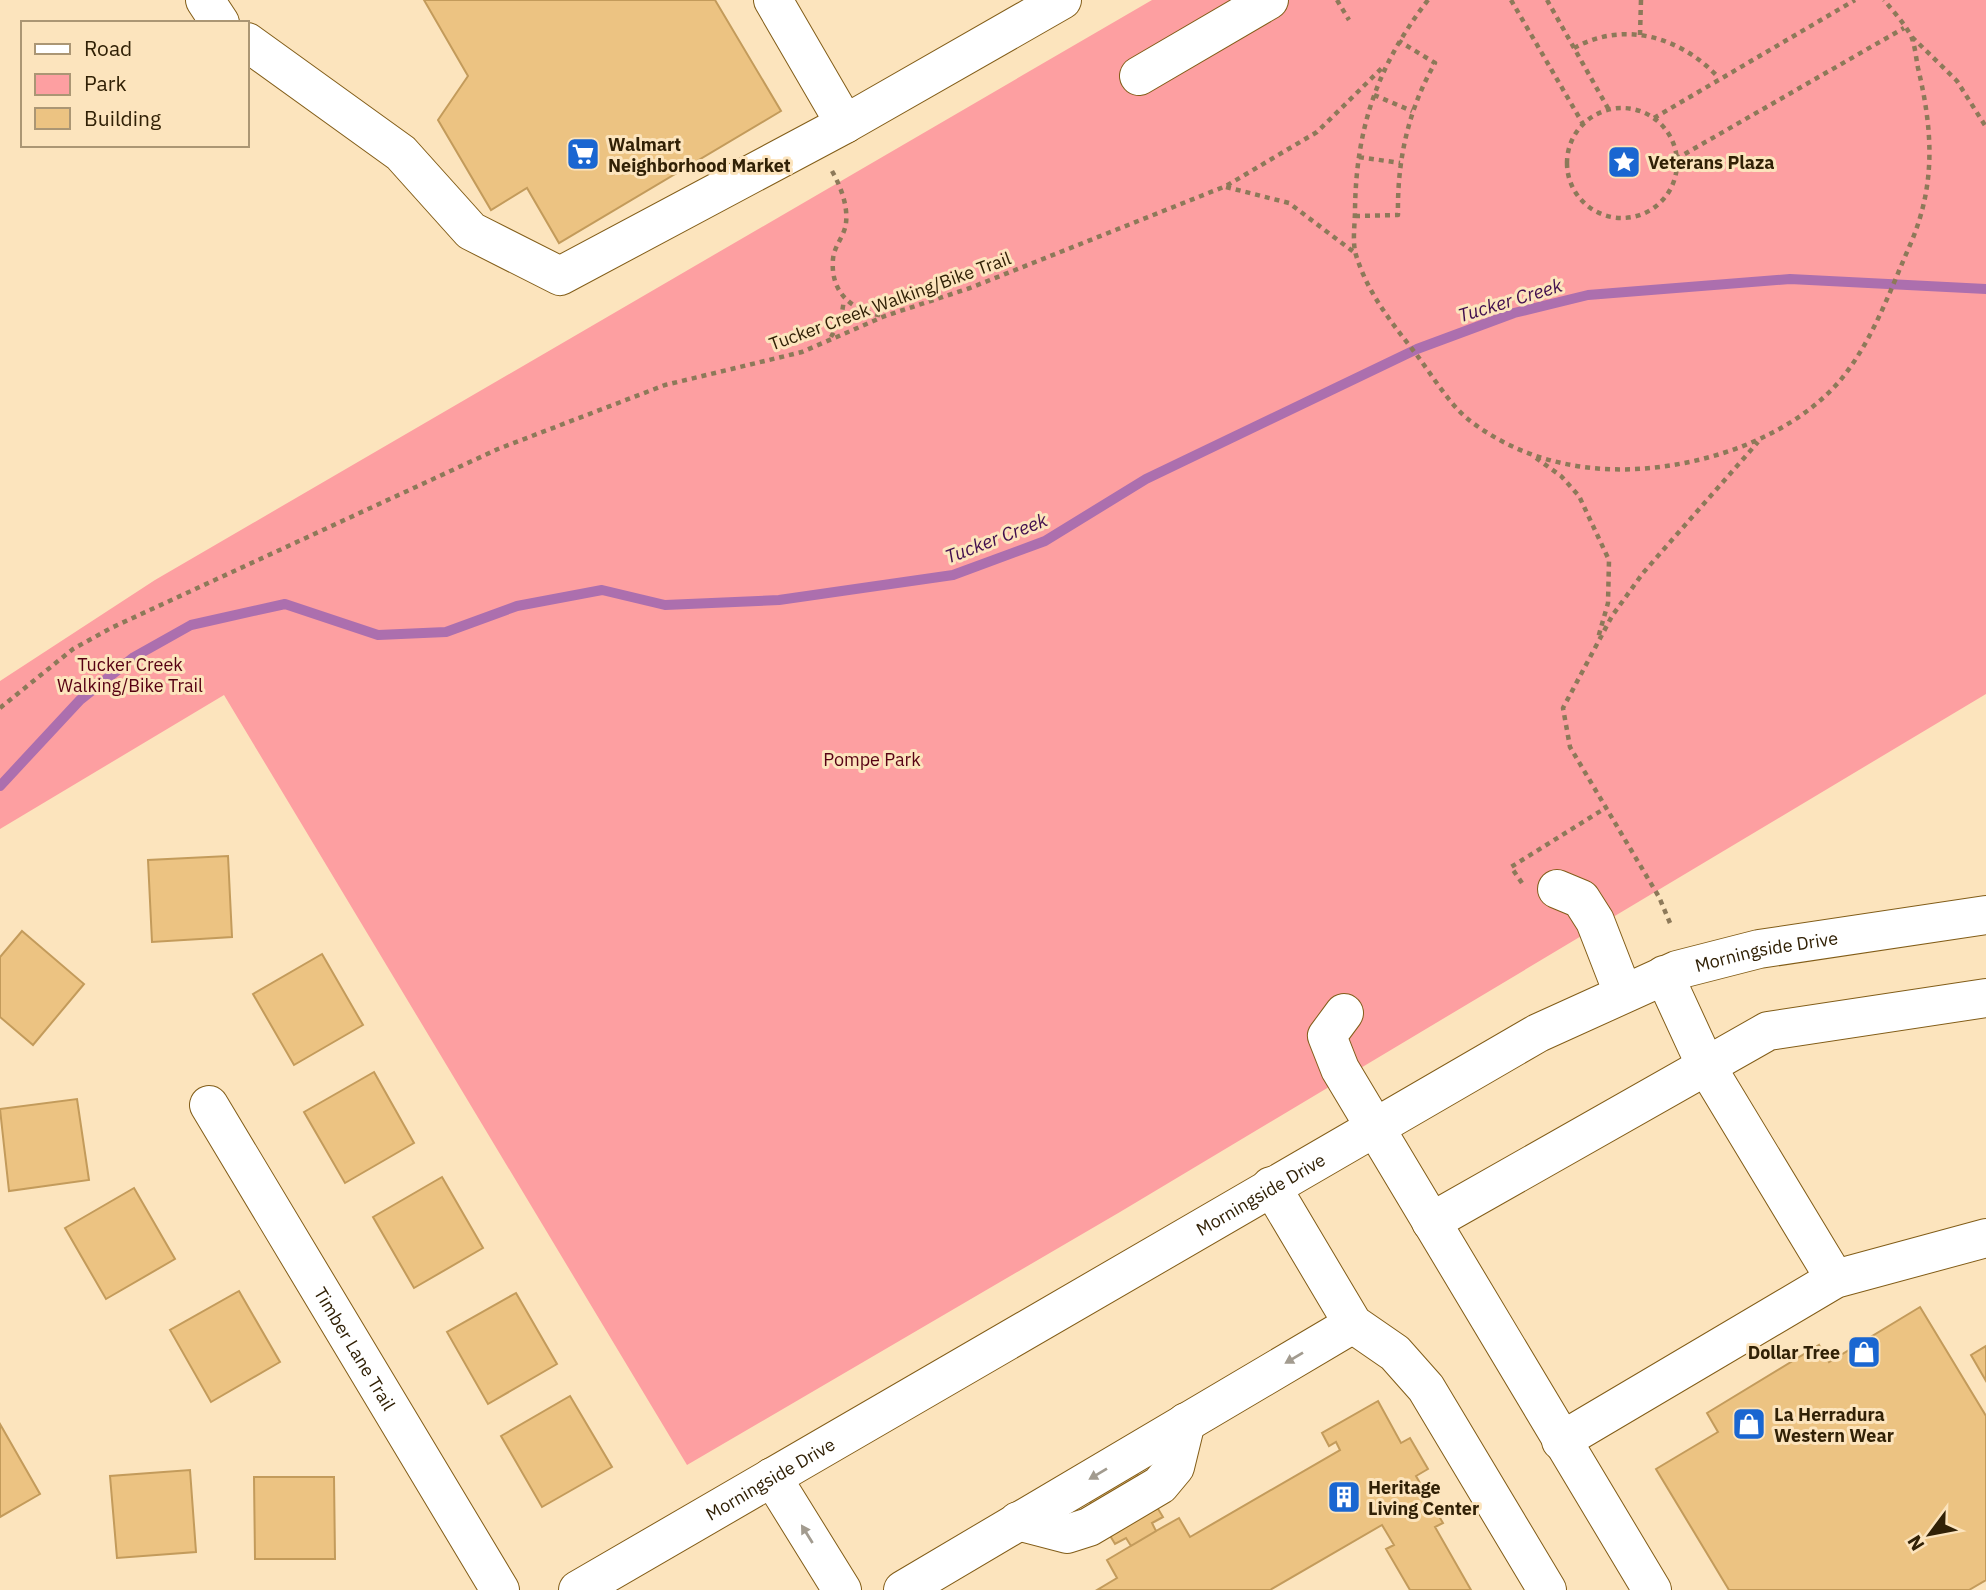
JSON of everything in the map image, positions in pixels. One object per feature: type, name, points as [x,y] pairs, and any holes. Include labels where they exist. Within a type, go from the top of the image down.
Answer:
[{"type":"street","points":[[205,0],[219,21]]},
{"type":"street","points":[[773,0],[845,124]]},
{"type":"street","points":[[248,43],[401,153],[471,231],[559,276],[845,124],[1062,0]]},
{"type":"street","points":[[1139,76],[1269,0]]},
{"type":"street","points":[[1557,889],[1581,899],[1595,921],[1623,993]]},
{"type":"street","name":"Morningside Drive","points":[[578,1590],[1538,1033],[1664,975],[1759,949],[1986,915]]},
{"type":"street","points":[[1664,975],[1705,1064],[1835,1279]]},
{"type":"street","points":[[1431,1223],[1705,1064],[1768,1031],[1986,998]]},
{"type":"street","points":[[1344,1013],[1328,1036],[1340,1069],[1652,1590]]},
{"type":"street","name":"Timber Lane Trail","points":[[209,1105],[500,1590]]},
{"type":"street","points":[[1271,1186],[1353,1324],[1395,1353],[1426,1388],[1547,1590]]},
{"type":"street","points":[[1561,1441],[1835,1279],[1986,1238]]},
{"type":"street","points":[[903,1590],[1353,1324]]},
{"type":"street","points":[[772,1477],[842,1590]]},
{"type":"path","points":[[1338,0],[1349,20]]},
{"type":"path","name":"Tucker Creek Walking/Bike Trail","points":[[1428,0],[1383,67],[1359,157],[1355,253],[1376,304],[1466,418],[1500,441],[1533,455],[1573,467],[1623,471],[1676,465],[1725,454],[1759,441]]},
{"type":"path","points":[[1511,0],[1583,124]]},
{"type":"path","points":[[1546,0],[1609,110]]},
{"type":"path","points":[[1640,35],[1641,0]]},
{"type":"path","points":[[1654,118],[1856,0]]},
{"type":"path","name":"Tucker Creek Walking/Bike Trail","points":[[1884,0],[1912,37],[1957,81],[1986,127]]},
{"type":"path","points":[[1676,159],[1904,27]]},
{"type":"path","points":[[1574,48],[1593,37],[1614,33],[1640,35],[1684,49],[1705,63],[1719,78]]},
{"type":"path","name":"Tucker Creek Walking/Bike Trail","points":[[1670,923],[1607,807],[1570,747],[1563,708],[1612,616],[1643,573],[1759,441],[1835,386],[1862,353],[1924,212],[1930,137],[1925,96],[1912,37]]},
{"type":"path","points":[[1355,216],[1398,215],[1400,163],[1412,111],[1435,63],[1399,41]]},
{"type":"path","name":"Tucker Creek Walking/Bike Trail","points":[[0,708],[63,656],[111,628],[498,449],[665,385],[770,361],[885,316],[970,288],[1226,186],[1317,132],[1383,67]]},
{"type":"path","points":[[1374,95],[1412,111]]},
{"type":"path","points":[[1609,110],[1637,110],[1654,118],[1673,141],[1675,177],[1670,189],[1652,208],[1627,217],[1602,213],[1580,198],[1569,173],[1570,147],[1583,124],[1609,110]]},
{"type":"path","points":[[1359,157],[1400,163]]},
{"type":"path","points":[[836,179],[846,208],[846,226],[833,258],[836,285],[844,299],[865,313],[885,316]]},
{"type":"path","points":[[1226,186],[1289,203],[1355,253]]},
{"type":"path","points":[[830,339],[841,319],[844,299]]},
{"type":"path","name":"Tucker Creek Walking/Bike Trail","points":[[1533,455],[1561,476],[1579,496],[1609,560],[1608,603],[1595,646]]},
{"type":"path","points":[[1512,869],[1607,807]]},
{"type":"green space","name":"Pompe Park","points":[[1152,0],[1986,0],[1986,694],[1120,1212],[687,1465],[224,695],[0,829],[0,681],[155,580]]},
{"type":"building","name":"Walmart Neighborhood Market","points":[[424,0],[715,0],[781,111],[559,243],[527,188],[491,210],[438,120],[468,76]]},
{"type":"building","points":[[228,856],[232,937],[152,942],[148,860]]},
{"type":"building","points":[[22,931],[84,984],[33,1045],[0,1017],[0,957]]},
{"type":"building","points":[[322,954],[363,1025],[294,1065],[253,994]]},
{"type":"building","points":[[374,1072],[414,1143],[345,1183],[304,1112]]},
{"type":"building","points":[[77,1099],[89,1180],[9,1191],[0,1109]]},
{"type":"building","points":[[442,1177],[483,1248],[414,1288],[373,1217]]},
{"type":"building","points":[[134,1188],[175,1259],[106,1299],[65,1228]]},
{"type":"building","points":[[239,1291],[280,1362],[211,1402],[170,1330]]},
{"type":"building","points":[[516,1293],[557,1364],[488,1404],[447,1332]]},
{"type":"building","points":[[1920,1307],[1986,1416],[1986,1580],[1969,1590],[1729,1590],[1656,1469],[1718,1432],[1707,1413],[1819,1345],[1829,1362]]},
{"type":"building","points":[[1986,1346],[1986,1381],[1971,1355]]},
{"type":"building","points":[[570,1396],[612,1467],[542,1507],[501,1436]]},
{"type":"building","name":"Heritage Living Center","points":[[1378,1401],[1401,1443],[1410,1438],[1428,1469],[1416,1476],[1443,1523],[1435,1527],[1471,1590],[1410,1590],[1386,1549],[1394,1545],[1382,1525],[1270,1590],[1097,1590],[1117,1578],[1107,1560],[1156,1531],[1179,1518],[1190,1537],[1340,1450],[1336,1442],[1329,1446],[1322,1433]]},
{"type":"building","points":[[0,1424],[40,1494],[0,1517]]},
{"type":"building","points":[[1134,1469],[1163,1517],[1152,1523],[1156,1531],[1131,1546],[1126,1538],[1115,1544],[1087,1497]]},
{"type":"building","points":[[190,1470],[196,1552],[117,1558],[110,1476]]},
{"type":"building","points":[[254,1477],[334,1477],[335,1559],[255,1559]]},
{"type":"waterway","name":"Tucker Creek","points":[[0,786],[80,700],[134,657],[191,625],[285,604],[378,635],[446,632],[517,606],[602,590],[665,605],[779,600],[953,575],[1045,541],[1146,479],[1417,349],[1514,313],[1588,295],[1790,279],[1986,289]]},
{"type":"place","name":"Walmart Neighborhood Market","points":[[583,154]]},
{"type":"place","name":"Veterans Plaza","points":[[1624,162]]},
{"type":"place","name":"Dollar Tree","points":[[1864,1352]]},
{"type":"place","name":"La Herradura Western Wear","points":[[1749,1424]]},
{"type":"place","name":"Heritage Living Center","points":[[1344,1497]]}]
